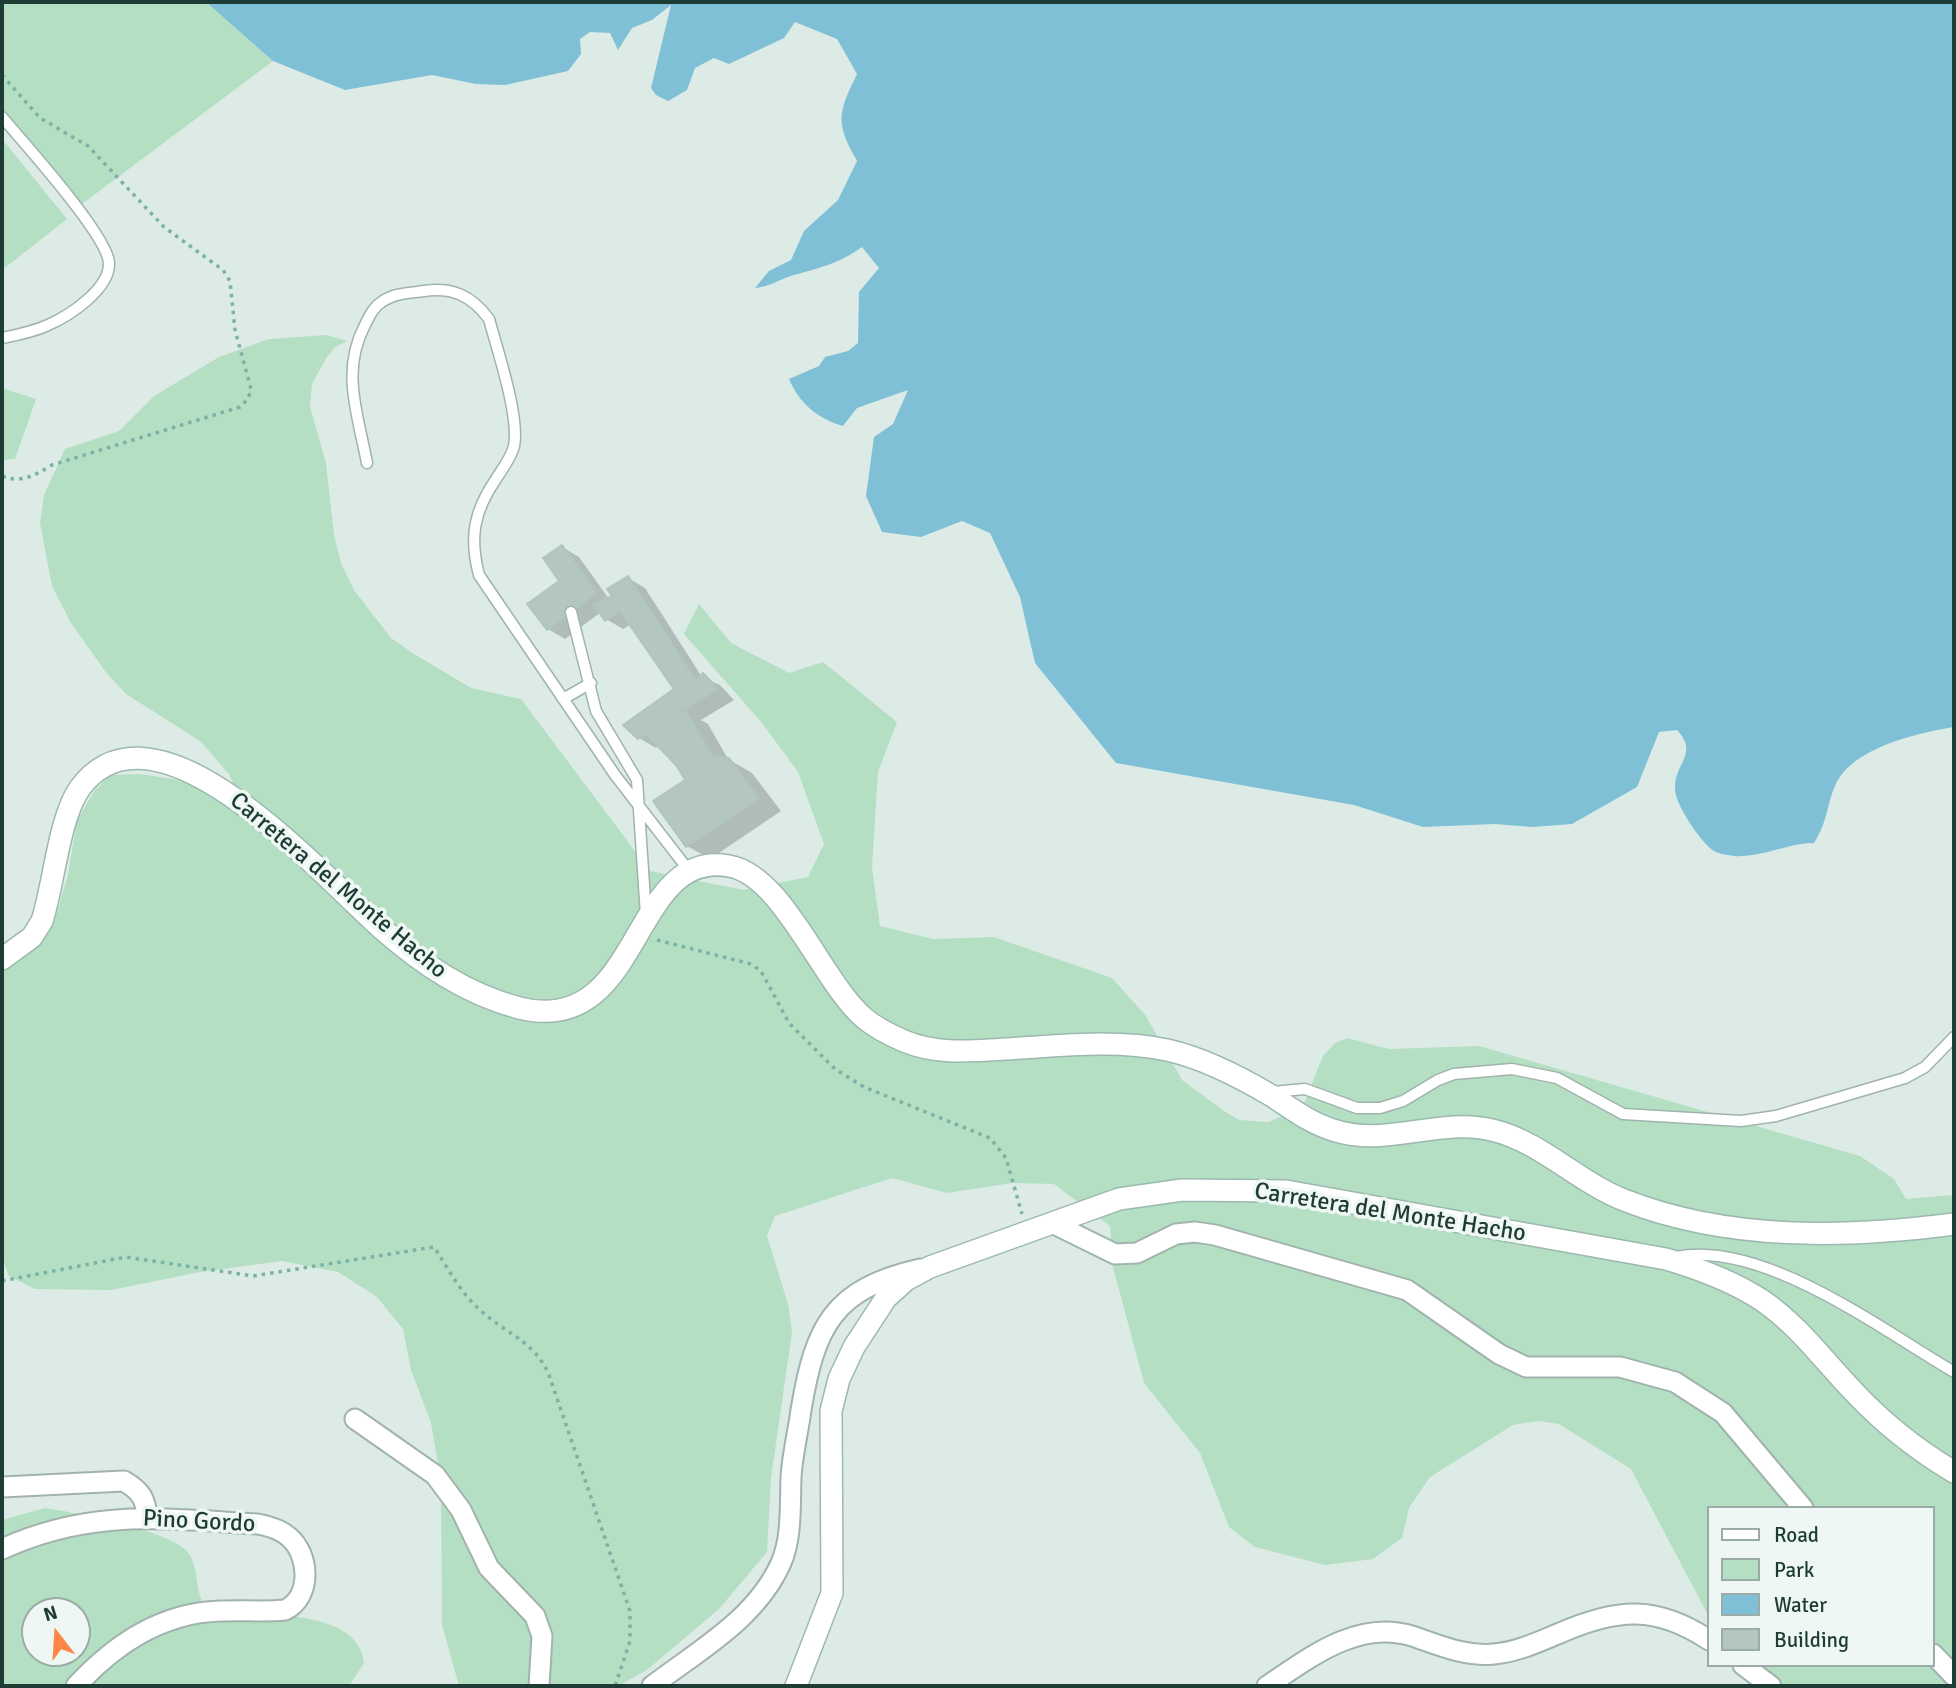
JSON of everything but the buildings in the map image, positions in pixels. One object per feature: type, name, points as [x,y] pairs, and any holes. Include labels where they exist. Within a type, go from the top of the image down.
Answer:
[{"type":"main road","name":"Carretera del Monte Hacho","points":[[2,959],[32,937],[41,921],[71,803],[82,785],[97,771],[117,762],[137,758],[158,761],[192,775],[255,813],[382,929],[450,981],[483,997],[536,1012],[575,1006],[607,984],[670,887],[690,873],[712,865],[724,864],[751,875],[784,909],[845,998],[864,1018],[887,1034],[912,1045],[939,1051],[1128,1045],[1164,1049],[1200,1059],[1267,1093],[1325,1128],[1366,1137],[1387,1137],[1452,1126],[1497,1131],[1519,1139],[1590,1184],[1622,1199],[1690,1218],[1795,1233],[1848,1234],[1954,1224]]},
{"type":"main road","name":"Carretera del Monte Hacho","points":[[796,1686],[832,1593],[831,1411],[839,1379],[854,1347],[886,1298],[906,1280],[930,1267],[1119,1199],[1152,1192],[1235,1189],[1286,1191],[1665,1259],[1700,1269],[1763,1301],[1799,1331],[1875,1414],[1909,1443],[1954,1472]]},
{"type":"street","points":[[1052,1223],[1115,1254],[1137,1253],[1176,1234],[1195,1232],[1215,1235],[1407,1290],[1499,1354],[1526,1367],[1620,1367],[1675,1382],[1723,1413],[1801,1506]]},
{"type":"street","points":[[652,1686],[728,1630],[753,1606],[771,1582],[783,1559],[788,1532],[791,1472],[810,1360],[832,1317],[858,1292],[886,1277],[930,1267]]},
{"type":"street","points":[[355,1419],[435,1475],[461,1510],[489,1568],[535,1616],[542,1636],[539,1686]]},
{"type":"street","points":[[2,1487],[124,1481],[138,1489],[146,1503],[147,1518]]},
{"type":"street","name":"Pino Gordo","points":[[2,1549],[42,1531],[75,1523],[147,1518],[258,1524],[275,1528],[290,1538],[301,1553],[304,1570],[300,1599],[285,1610],[218,1611],[183,1616],[150,1627],[119,1645],[76,1686]]},
{"type":"street","points":[[1267,1686],[1338,1642],[1361,1634],[1384,1632],[1408,1635],[1450,1650],[1493,1654],[1534,1644],[1604,1615],[1632,1612],[1678,1622],[1708,1639]]},
{"type":"street","points":[[1935,1656],[1954,1675]]},
{"type":"street","points":[[1746,1667],[1771,1686]]},
{"type":"lane","points":[[2,117],[74,206],[106,252],[109,262],[103,283],[58,320],[35,331],[2,338]]},
{"type":"lane","points":[[367,463],[351,370],[357,341],[373,309],[390,297],[410,293],[446,289],[464,295],[478,305],[489,319],[515,427],[511,457],[481,502],[473,526],[473,551],[479,575],[491,597],[614,775],[690,873]]},
{"type":"lane","points":[[571,612],[596,710],[637,780],[642,927]]},
{"type":"lane","points":[[563,699],[591,683]]},
{"type":"lane","points":[[1267,1093],[1305,1090],[1357,1108],[1380,1108],[1403,1101],[1438,1080],[1454,1074],[1512,1069],[1557,1078],[1609,1108],[1630,1115],[1758,1119],[1905,1078],[1925,1067],[1954,1037]]},
{"type":"lane","points":[[1665,1259],[1687,1255],[1731,1257],[1790,1279],[1842,1302],[1954,1372]]},
{"type":"path","points":[[2,75],[40,118],[88,146],[164,227],[223,270],[230,281],[238,345],[251,389],[248,399],[240,407],[52,465],[27,479],[12,480],[2,476]]},
{"type":"path","points":[[642,927],[751,964],[761,971],[789,1023],[835,1069],[864,1087],[990,1138],[1006,1158],[1027,1232]]},
{"type":"path","points":[[2,1281],[126,1257],[253,1276],[434,1247],[465,1294],[493,1321],[531,1346],[549,1375],[630,1611],[630,1641],[615,1686]]},
{"type":"green space","points":[[2,2],[206,2],[273,61],[78,207],[2,112]]},
{"type":"green space","points":[[2,139],[67,219],[2,270]]},
{"type":"green space","points":[[326,335],[347,341],[335,347],[327,357],[312,384],[310,407],[326,463],[334,535],[341,563],[354,590],[391,638],[414,654],[471,688],[521,699],[650,871],[743,890],[808,877],[824,844],[798,772],[762,723],[684,634],[699,604],[731,643],[789,673],[823,662],[897,722],[878,772],[872,867],[880,926],[933,939],[994,937],[1112,978],[1146,1016],[1182,1080],[1239,1120],[1269,1122],[1303,1106],[1323,1056],[1335,1043],[1347,1038],[1389,1049],[1479,1046],[1860,1156],[1894,1179],[1906,1199],[1954,1195],[1954,1686],[1757,1686],[1738,1667],[1935,1667],[1935,1506],[1708,1506],[1708,1615],[1631,1469],[1559,1424],[1538,1421],[1513,1425],[1430,1477],[1409,1508],[1402,1538],[1373,1559],[1325,1565],[1255,1547],[1229,1527],[1200,1453],[1144,1383],[1113,1267],[1110,1226],[1054,1184],[1012,1183],[947,1193],[892,1178],[775,1216],[767,1236],[788,1304],[792,1332],[771,1478],[767,1552],[719,1609],[647,1670],[618,1686],[459,1686],[442,1625],[441,1480],[431,1423],[411,1370],[403,1329],[377,1297],[338,1272],[282,1261],[200,1272],[111,1290],[35,1289],[9,1276],[2,1258],[2,958],[35,948],[55,919],[68,875],[77,820],[95,790],[110,775],[139,774],[173,779],[241,801],[229,774],[200,741],[126,694],[105,671],[71,623],[52,586],[40,523],[44,495],[65,449],[119,431],[154,396],[219,357],[269,339]]},
{"type":"green space","points":[[2,388],[36,399],[15,459],[2,460]]},
{"type":"green space","points":[[45,1508],[122,1524],[165,1538],[189,1554],[199,1593],[206,1607],[213,1613],[277,1614],[325,1623],[344,1632],[358,1645],[364,1663],[349,1686],[2,1686],[2,1520]]},
{"type":"water","points":[[206,2],[1954,2],[1954,727],[1887,744],[1855,762],[1843,773],[1835,786],[1822,828],[1814,843],[1744,856],[1714,851],[1702,840],[1683,812],[1675,788],[1686,746],[1677,730],[1659,732],[1637,787],[1572,824],[1532,827],[1495,824],[1423,827],[1354,805],[1116,763],[1035,663],[1020,597],[990,533],[962,521],[921,537],[882,532],[866,496],[874,437],[893,424],[908,390],[857,408],[843,426],[810,409],[789,379],[819,366],[825,357],[848,351],[858,343],[859,292],[879,268],[862,247],[828,265],[755,288],[769,271],[791,260],[804,231],[838,200],[857,161],[845,136],[842,118],[846,99],[857,74],[837,39],[795,22],[784,38],[729,64],[714,58],[695,68],[687,90],[668,101],[656,95],[651,88],[671,5],[652,20],[632,28],[618,50],[610,33],[590,32],[580,39],[581,54],[568,71],[505,85],[476,84],[432,75],[345,90],[273,61]]}]
